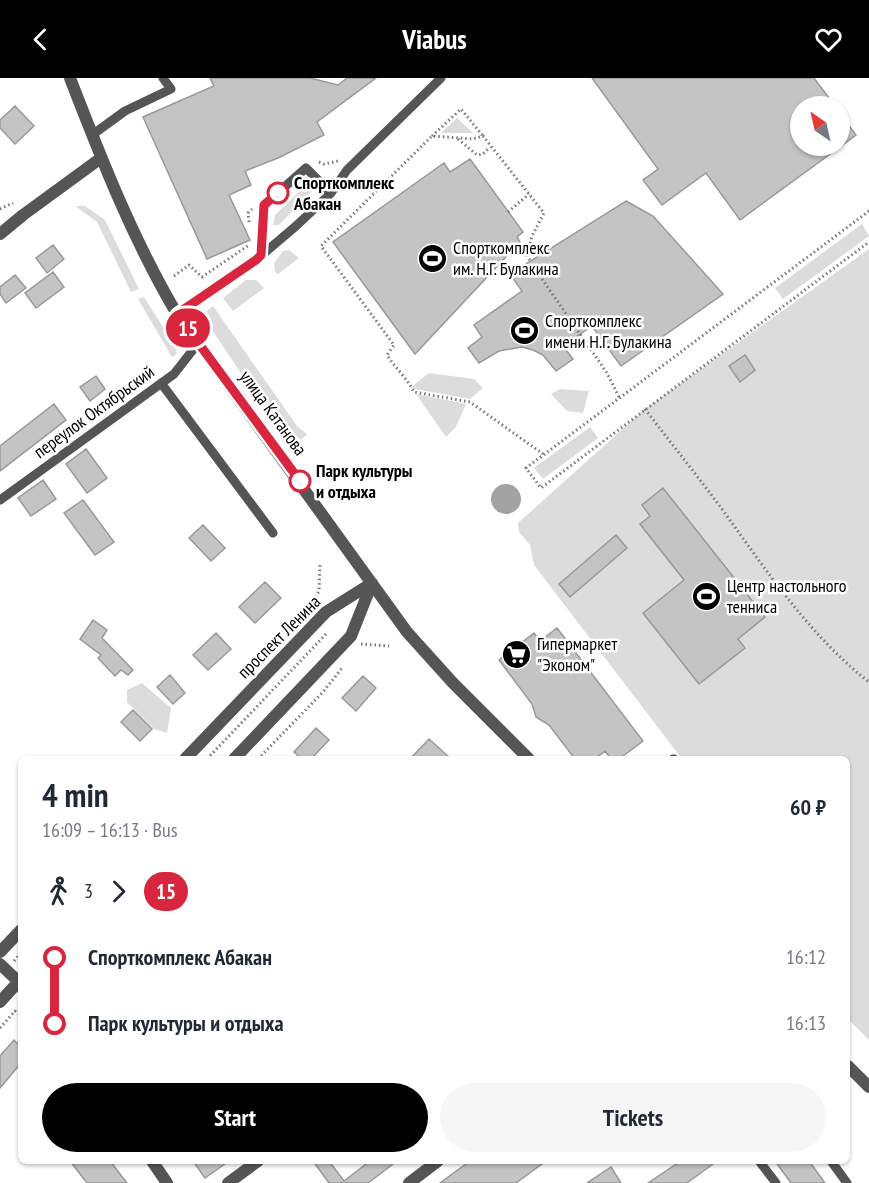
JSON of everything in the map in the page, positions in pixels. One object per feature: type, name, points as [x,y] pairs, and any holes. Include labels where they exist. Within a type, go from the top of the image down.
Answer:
[{"type":"street","name":"улица Катанова","points":[[70,78],[101,158],[159,283],[177,314],[407,632],[445,675],[526,756]]},
{"type":"street","points":[[0,234],[101,158]]},
{"type":"street","points":[[240,756],[351,636],[372,583]]},
{"type":"street","name":"проспект Ленина","points":[[188,756],[326,612],[372,583]]},
{"type":"street","points":[[0,952],[18,933]]},
{"type":"street","points":[[0,964],[18,979]]},
{"type":"street","points":[[0,1002],[18,983]]},
{"type":"street","points":[[850,1068],[869,1087]]},
{"type":"street","points":[[154,1164],[167,1183]]},
{"type":"street","points":[[228,1183],[254,1164]]},
{"type":"street","points":[[409,1183],[434,1164]]},
{"type":"lane","points":[[92,135],[125,111],[171,89],[163,78]]},
{"type":"lane","points":[[177,314],[256,260],[331,194],[347,170],[441,78]]},
{"type":"lane","points":[[261,255],[264,205],[306,168],[331,194]]},
{"type":"lane","name":"переулок Октябрьский","points":[[0,500],[174,374],[199,342]]},
{"type":"lane","points":[[161,383],[273,533]]},
{"type":"lane","points":[[761,1164],[776,1183]]},
{"type":"lane","points":[[833,1164],[848,1183]]},
{"type":"path","points":[[530,260],[527,256],[532,236],[544,213],[461,109],[321,246],[394,345],[387,355],[396,369],[410,383],[414,392],[470,402],[543,454]]},
{"type":"path","points":[[432,136],[473,139],[483,136]]},
{"type":"path","points":[[456,138],[477,155],[483,154],[491,146]]},
{"type":"path","points":[[360,180],[373,193]]},
{"type":"path","points":[[508,212],[529,194]]},
{"type":"path","points":[[0,209],[12,203]]},
{"type":"path","points":[[869,211],[526,468],[541,488],[869,242]]},
{"type":"path","points":[[174,276],[189,265],[202,277]]},
{"type":"path","points":[[542,279],[607,373],[619,397]]},
{"type":"path","points":[[645,410],[750,550],[804,617],[844,662],[869,682]]},
{"type":"path","points":[[314,600],[319,591],[320,564]]},
{"type":"path","points":[[210,756],[329,631]]},
{"type":"path","points":[[355,652],[361,644],[389,646]]},
{"type":"path","points":[[261,756],[322,692],[348,660]]},
{"type":"path","points":[[0,1028],[15,1011],[18,1014]]},
{"type":"shaded area","points":[[457,118],[473,133],[441,133]]},
{"type":"shaded area","points":[[308,183],[314,189],[279,225],[273,225],[275,215]]},
{"type":"shaded area","points":[[75,206],[85,206],[105,220],[139,289],[131,292],[97,222]]},
{"type":"shaded area","points":[[862,224],[869,236],[783,299],[775,288]]},
{"type":"shaded area","points":[[869,249],[869,1040],[850,1021],[850,756],[680,756],[534,565],[530,545],[519,532],[518,523],[645,409]]},
{"type":"shaded area","points":[[289,250],[299,258],[278,274],[275,272],[274,263],[283,251]]},
{"type":"shaded area","points":[[246,280],[256,280],[264,288],[233,311],[223,298]]},
{"type":"shaded area","points":[[144,297],[174,344],[177,354],[172,357],[138,299]]},
{"type":"shaded area","points":[[213,306],[297,426],[307,434],[301,440],[267,412],[202,315]]},
{"type":"shaded area","points":[[429,373],[474,379],[483,388],[470,399],[410,388]]},
{"type":"shaded area","points":[[560,389],[589,391],[583,413],[567,411],[551,394]]},
{"type":"shaded area","points":[[416,394],[466,404],[456,427],[446,437]]},
{"type":"shaded area","points":[[590,427],[598,438],[543,479],[534,468]]},
{"type":"shaded area","points":[[506,484],[517,488],[521,499],[517,510],[506,514],[495,510],[491,499],[495,488]]},
{"type":"shaded area","points":[[142,683],[171,708],[167,733],[154,729],[127,702],[127,690]]},
{"type":"building","points":[[210,78],[310,78],[338,85],[347,78],[376,78],[317,122],[324,135],[278,158],[245,171],[251,185],[229,195],[250,240],[207,259],[143,117],[214,86]]},
{"type":"building","points":[[592,78],[814,78],[828,96],[790,96],[790,156],[827,156],[740,220],[706,173],[662,205],[643,180],[658,169]]},
{"type":"building","points":[[15,106],[34,126],[15,144],[0,128],[0,120]]},
{"type":"building","points":[[850,127],[856,135],[850,139]]},
{"type":"building","name":"Спорткомплекс им. Н.Г. Булакина","points":[[470,159],[523,232],[517,237],[520,242],[415,354],[333,242],[444,163],[450,172]]},
{"type":"building","name":"Спорткомплекс им. Н.Г. Булакина","points":[[626,201],[653,216],[723,294],[621,366],[592,326],[563,346],[573,359],[556,371],[543,355],[522,347],[499,351],[479,363],[468,348],[482,337],[474,325],[522,291],[510,274]]},
{"type":"building","points":[[53,245],[64,259],[47,273],[36,258]]},
{"type":"building","points":[[53,272],[64,287],[36,308],[25,293]]},
{"type":"building","points":[[15,275],[26,288],[6,303],[0,294],[0,287]]},
{"type":"building","points":[[745,355],[755,370],[740,382],[729,366]]},
{"type":"building","points":[[96,376],[105,389],[90,401],[80,387]]},
{"type":"building","points":[[54,404],[66,420],[0,471],[0,446]]},
{"type":"building","points":[[86,449],[107,478],[87,493],[66,464]]},
{"type":"building","points":[[43,480],[56,499],[31,516],[18,498]]},
{"type":"building","name":"Центр настольного тенниса","points":[[663,488],[765,617],[738,639],[745,648],[699,684],[643,613],[684,580],[640,524],[650,516],[642,505]]},
{"type":"building","points":[[83,500],[114,542],[95,555],[64,513]]},
{"type":"building","points":[[203,525],[225,548],[211,561],[189,538]]},
{"type":"building","points":[[616,535],[627,548],[570,597],[559,584]]},
{"type":"building","points":[[265,582],[281,598],[255,623],[239,607]]},
{"type":"building","points":[[93,620],[107,630],[102,638],[133,670],[128,675],[121,670],[115,676],[98,658],[101,655],[80,639]]},
{"type":"building","points":[[557,628],[643,741],[623,756],[609,756],[605,751],[599,756],[573,756],[549,725],[536,717],[532,704],[499,660],[534,633],[540,641]]},
{"type":"building","points":[[216,633],[231,649],[208,670],[193,655]]},
{"type":"building","points":[[170,675],[185,693],[173,704],[157,687]]},
{"type":"building","points":[[363,676],[376,688],[356,711],[342,698]]},
{"type":"building","points":[[133,710],[152,729],[140,741],[121,722]]},
{"type":"building","points":[[316,728],[329,740],[314,756],[299,756],[294,752]]},
{"type":"building","points":[[429,739],[448,756],[413,756]]},
{"type":"building","points":[[14,1040],[18,1044],[18,1067],[0,1088],[0,1056]]},
{"type":"building","points":[[72,1164],[112,1164],[127,1183],[87,1183]]},
{"type":"building","points":[[195,1164],[225,1164],[205,1178]]},
{"type":"building","points":[[315,1164],[331,1164],[344,1181],[366,1164],[393,1164],[368,1183],[329,1183]]},
{"type":"building","points":[[466,1164],[542,1164],[516,1183],[440,1183]]},
{"type":"building","points":[[676,1164],[713,1164],[687,1183],[648,1183]]},
{"type":"building","points":[[777,1164],[811,1164],[825,1183],[791,1183]]},
{"type":"building","points":[[611,1167],[621,1183],[587,1183]]},
{"type":"bus line","name":"15","points":[[278,193],[264,205],[261,255],[177,314],[300,481]]},
{"type":"place","name":"Спорткомплекс Абакан","points":[[278,193]]},
{"type":"place","name":"Спорткомплекс им. Н.Г. Булакина","points":[[432,258]]},
{"type":"place","name":"Спорткомплекс имени Н.Г. Булакина","points":[[524,331]]},
{"type":"place","name":"Парк культуры и отдыха","points":[[300,481]]},
{"type":"place","name":"Центр настольного тенниса","points":[[706,596]]},
{"type":"place","name":"Гипермаркет \"Эконом\"","points":[[516,654]]}]
